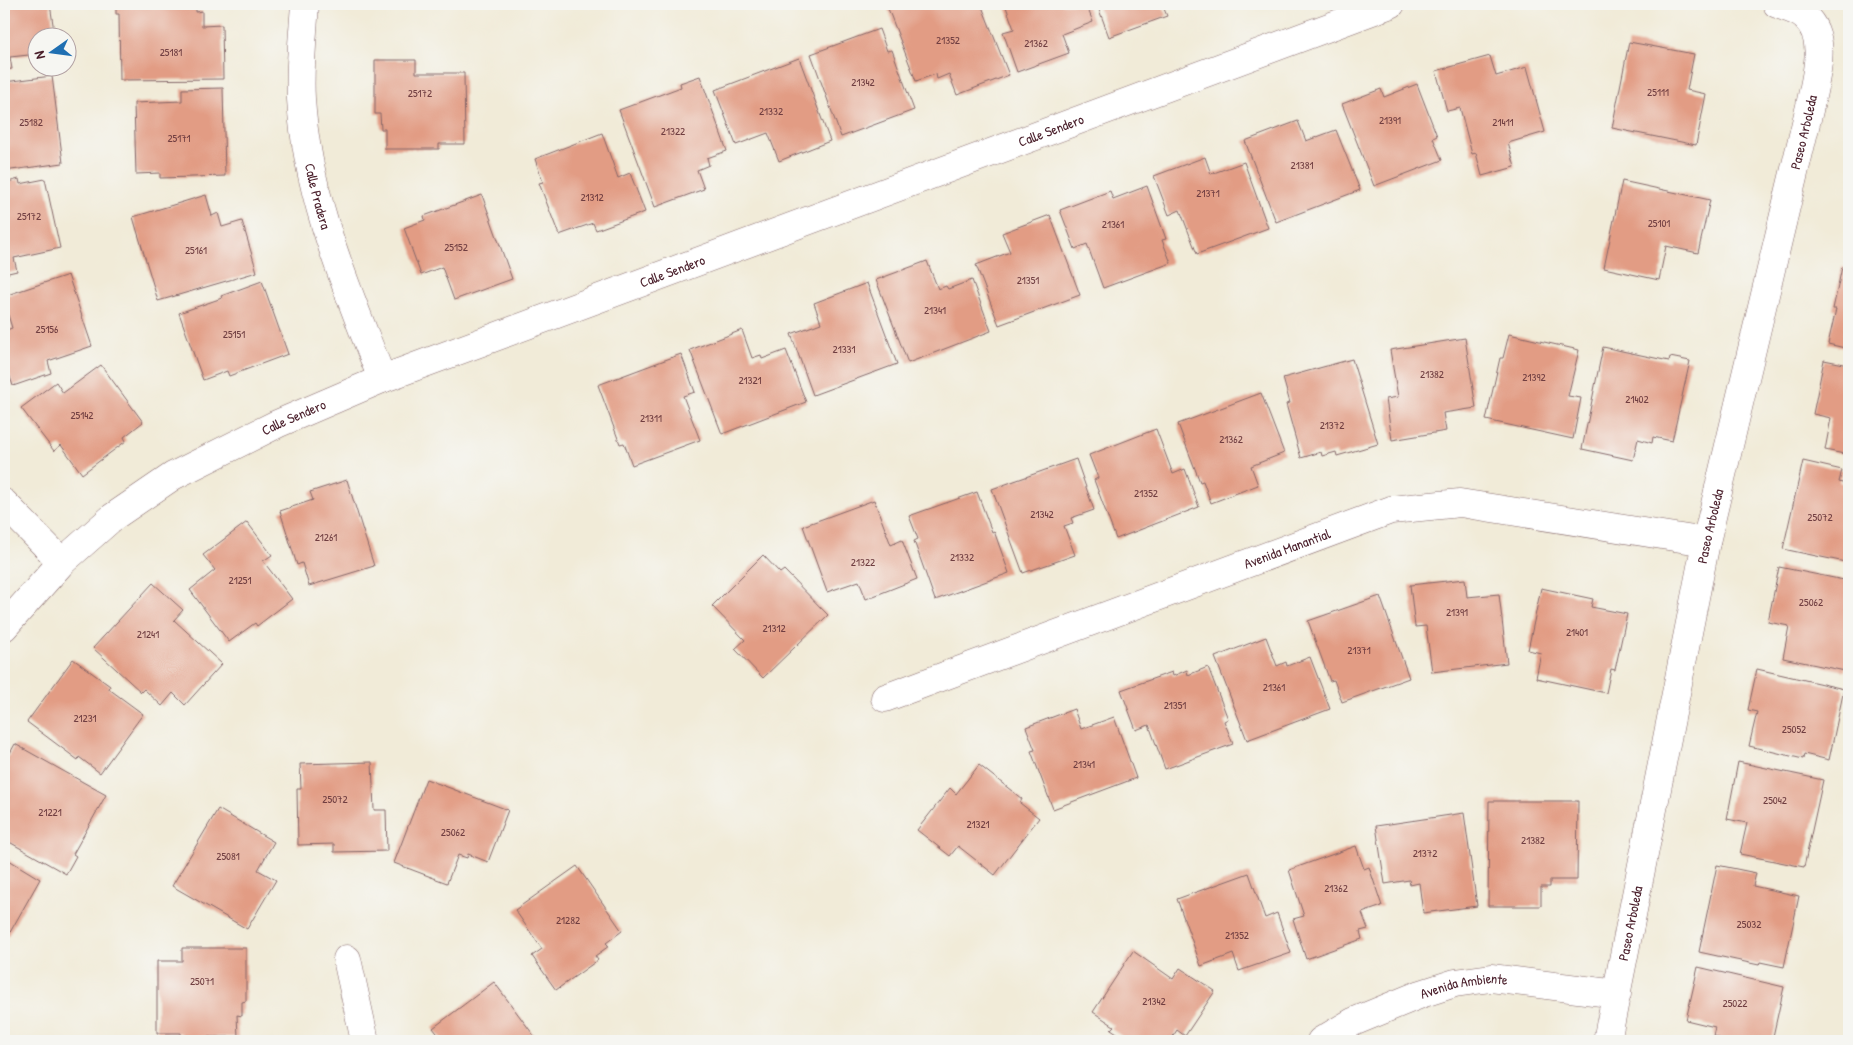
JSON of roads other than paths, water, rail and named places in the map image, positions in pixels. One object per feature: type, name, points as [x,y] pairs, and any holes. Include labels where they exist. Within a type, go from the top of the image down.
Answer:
[{"type":"street","name":"Calle Pradera","points":[[305,4],[301,98],[308,158],[318,205],[336,260],[382,379]]},
{"type":"street","name":"Calle Sendero","points":[[4,627],[62,562],[113,517],[173,476],[277,424],[382,379],[1391,4]]},
{"type":"street","name":"Paseo Arboleda","points":[[1607,1041],[1706,542],[1820,57],[1815,32],[1805,16],[1777,4]]},
{"type":"street","points":[[4,502],[62,562]]},
{"type":"street","name":"Avenida Manantial","points":[[886,698],[1391,510],[1460,502],[1706,542]]},
{"type":"street","points":[[347,960],[365,1041]]},
{"type":"street","name":"Avenida Ambiente","points":[[1321,1041],[1353,1022],[1454,982],[1491,978],[1617,994]]}]
